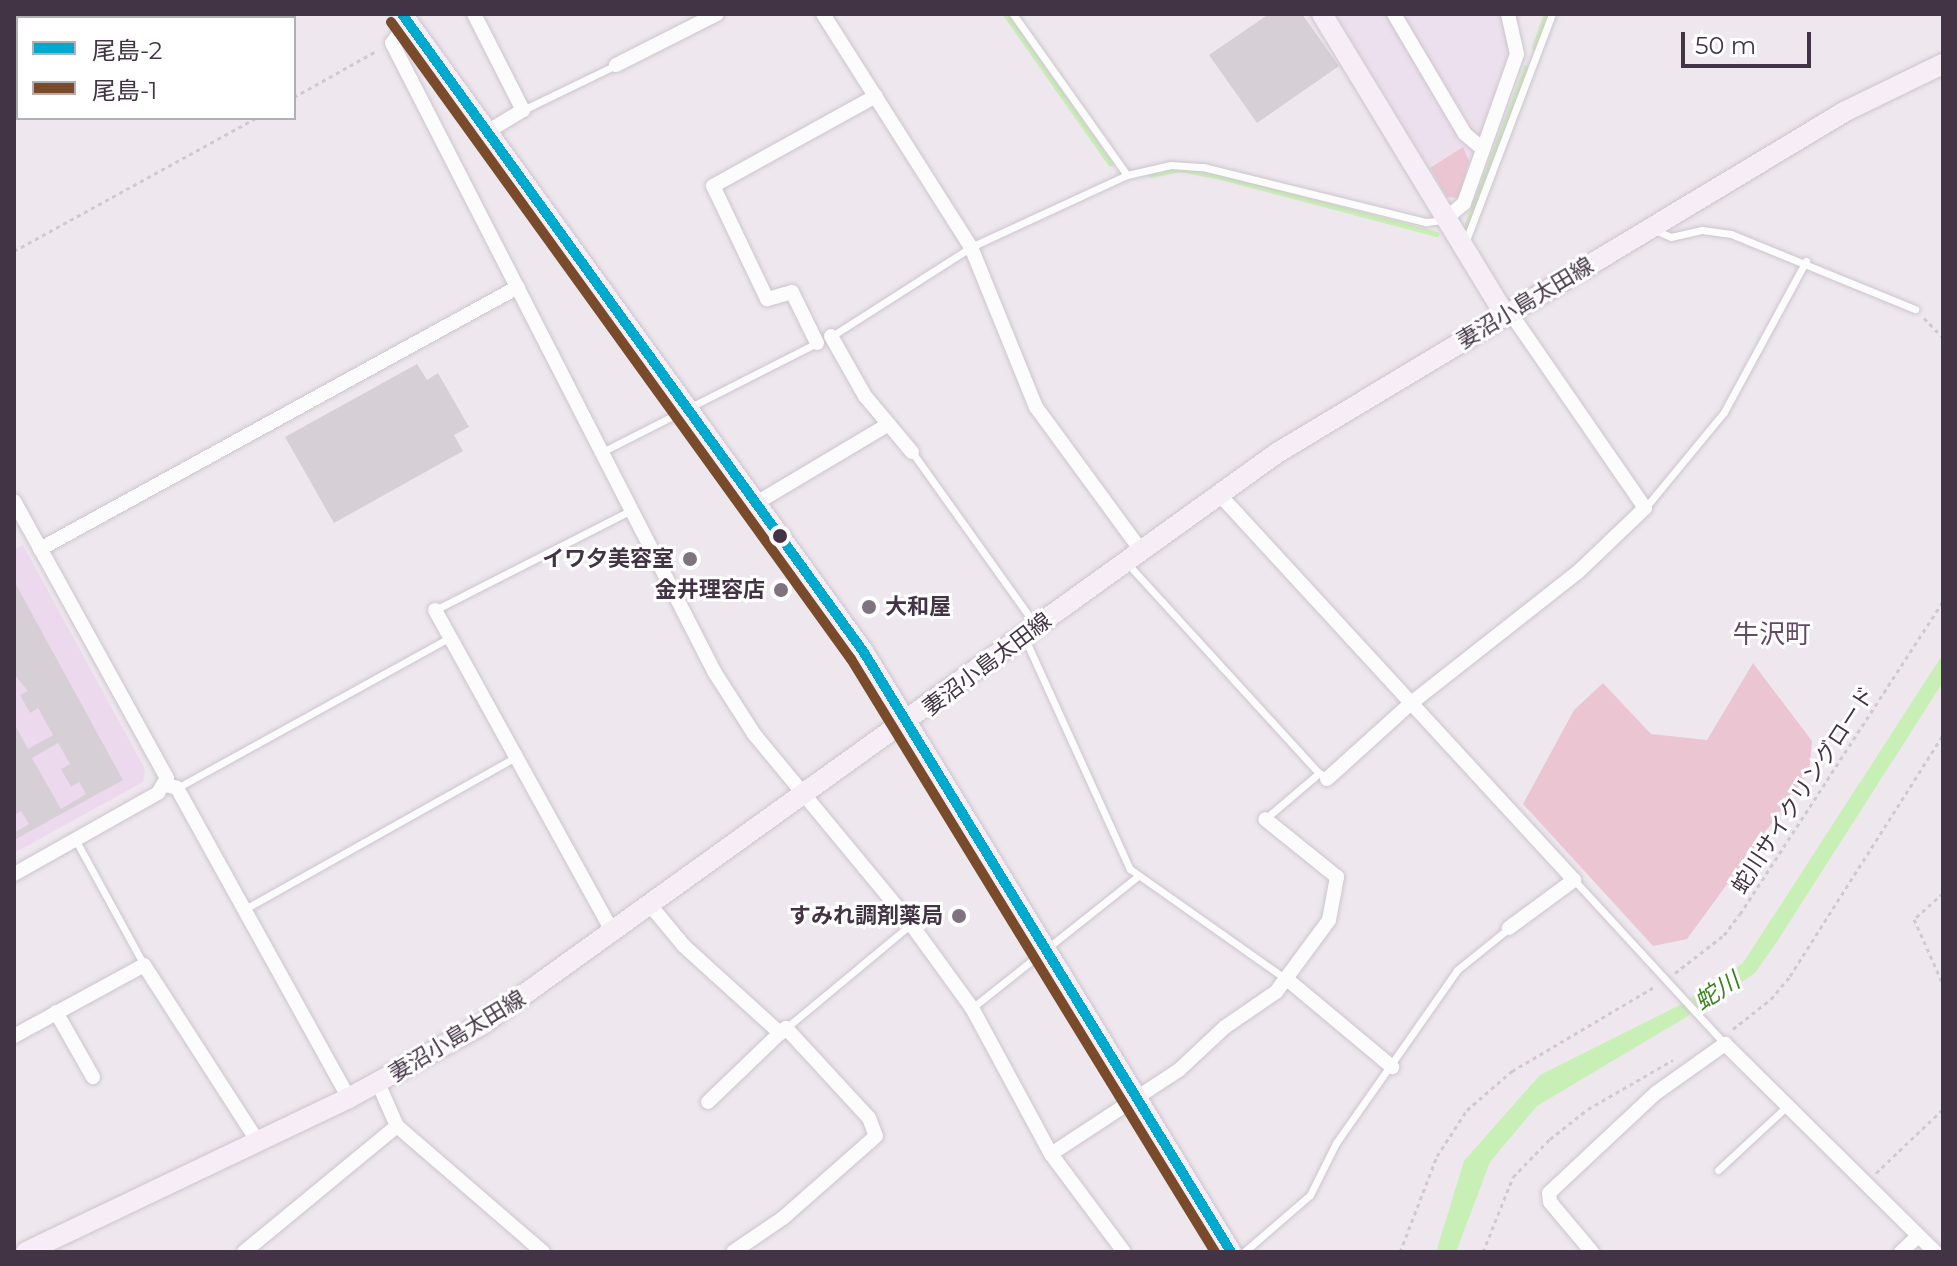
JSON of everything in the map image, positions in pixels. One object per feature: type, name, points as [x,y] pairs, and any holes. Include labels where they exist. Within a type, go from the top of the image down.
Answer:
[{"type":"main road","points":[[1322,14],[1460,247],[1505,315]]},
{"type":"main road","points":[[405,18],[758,502],[908,723],[1044,953],[1231,1252]]},
{"type":"main road","name":"妻沼小島太田線","points":[[26,1252],[349,1098],[483,1024],[908,723],[1218,493],[1649,227],[1858,104],[1943,64]]},
{"type":"street","points":[[474,14],[523,110],[487,132]]},
{"type":"street","points":[[616,65],[717,14]]},
{"type":"street","points":[[823,14],[971,247],[1036,407],[1133,555]]},
{"type":"street","points":[[1394,14],[1465,134],[1483,149]]},
{"type":"street","points":[[1444,220],[1464,203],[1517,54],[1508,14]]},
{"type":"street","points":[[405,18],[392,43],[735,706],[911,924],[972,1008],[1051,1154],[1124,1252]]},
{"type":"street","points":[[817,343],[792,292],[767,299],[713,186],[876,96]]},
{"type":"street","points":[[40,549],[518,287]]},
{"type":"street","points":[[1323,776],[1578,572],[1645,508],[1516,321],[1505,315]]},
{"type":"street","points":[[831,336],[887,425],[912,452]]},
{"type":"street","points":[[758,502],[887,425]]},
{"type":"street","points":[[1218,493],[1574,880],[1509,928]]},
{"type":"street","points":[[14,501],[349,1098]]},
{"type":"street","points":[[435,610],[613,932]]},
{"type":"street","points":[[14,874],[172,786]]},
{"type":"street","points":[[1051,1154],[1192,1061],[1225,1027],[1288,980],[1329,920],[1337,877],[1265,819]]},
{"type":"street","points":[[650,905],[684,946],[783,1031],[869,1118],[876,1136],[783,1218],[733,1252]]},
{"type":"street","points":[[14,1036],[144,965],[258,1142]]},
{"type":"street","points":[[1288,980],[1392,1067]]},
{"type":"street","points":[[56,1012],[93,1077]]},
{"type":"street","points":[[708,1102],[783,1031]]},
{"type":"street","points":[[1592,1252],[1550,1202],[1549,1193],[1719,1037],[1864,1185],[1935,1252]]},
{"type":"street","points":[[378,1083],[397,1126],[543,1252]]},
{"type":"street","points":[[244,1252],[397,1126]]},
{"type":"street","points":[[1901,1252],[1918,1236]]},
{"type":"lane","points":[[1013,14],[1127,175]]},
{"type":"lane","points":[[1460,247],[1469,240],[1552,14]]},
{"type":"lane","points":[[523,110],[616,65]]},
{"type":"lane","points":[[602,452],[687,406],[831,336],[971,247],[1127,175],[1186,164],[1426,222],[1444,220]]},
{"type":"lane","points":[[1649,227],[1671,237],[1702,230],[1731,234],[1806,261],[1915,309]]},
{"type":"lane","points":[[1645,508],[1724,412],[1806,261]]},
{"type":"lane","points":[[912,452],[1030,631],[1130,869],[1288,980]]},
{"type":"lane","points":[[435,610],[631,510]]},
{"type":"lane","points":[[1133,555],[1323,776],[1265,819]]},
{"type":"lane","points":[[172,786],[449,638]]},
{"type":"lane","points":[[245,909],[516,757]]},
{"type":"lane","points":[[75,839],[144,965]]},
{"type":"lane","points":[[972,1008],[1139,875]]},
{"type":"lane","points":[[1574,880],[1719,1037]]},
{"type":"lane","points":[[783,1031],[911,924]]},
{"type":"lane","points":[[1244,1252],[1310,1195],[1336,1143],[1457,970],[1509,928]]},
{"type":"lane","points":[[1718,1170],[1788,1105]]},
{"type":"path","points":[[296,96],[392,43]]},
{"type":"path","points":[[14,251],[252,120]]},
{"type":"path","points":[[1915,309],[1943,338]]},
{"type":"path","name":"蛇川サイクリングロード","points":[[1400,1252],[1437,1156],[1467,1110],[1512,1071],[1670,981],[1724,935],[1943,601]]},
{"type":"path","points":[[1719,1037],[1751,1017],[1790,976],[1943,735]]},
{"type":"path","points":[[1943,893],[1914,919],[1943,984]]},
{"type":"path","points":[[1483,1252],[1513,1177],[1550,1139],[1619,1088],[1680,1056]]},
{"type":"path","points":[[1864,1185],[1943,1109]]},
{"type":"shaded area","points":[[1336,14],[1522,14],[1459,198],[1447,197]]},
{"type":"shaded area","points":[[1463,147],[1469,161],[1459,198],[1447,197],[1430,168]]},
{"type":"shaded area","points":[[23,545],[145,769],[143,782],[14,853],[14,550]]},
{"type":"shaded area","points":[[1753,663],[1812,741],[1809,772],[1687,939],[1653,946],[1523,804],[1574,710],[1603,683],[1651,734],[1707,740]]},
{"type":"water","name":"蛇川","points":[[1943,654],[1943,682],[1778,940],[1755,973],[1700,1010],[1691,998],[1743,963]]},
{"type":"water","points":[[1684,1003],[1693,1013],[1537,1106],[1490,1162],[1456,1252],[1436,1252],[1464,1161],[1540,1075]]},
{"type":"building","points":[[1269,14],[1302,14],[1339,66],[1257,123],[1209,55]]},
{"type":"building","points":[[417,364],[427,380],[438,373],[469,427],[454,435],[463,451],[334,523],[285,437]]},
{"type":"building","points":[[14,581],[123,780],[14,840],[14,833],[29,824],[21,811],[14,815],[14,723],[28,749],[53,735],[38,708],[30,713],[20,695],[28,691],[14,674]],"holes":[[[58,743],[70,764],[61,769],[71,787],[79,782],[86,794],[61,809],[32,758]]]},
{"type":"waterway","points":[[1005,14],[1110,164]]},
{"type":"waterway","points":[[1534,47],[1546,14]]},
{"type":"waterway","points":[[1464,232],[1526,67]]},
{"type":"waterway","points":[[1151,175],[1179,169],[1221,177],[1437,234]]},
{"type":"transit line","name":"尾島-2","points":[[402,14],[863,651],[1231,1252]]},
{"type":"transit line","name":"尾島-1","points":[[391,22],[851,659],[1215,1252]]},
{"type":"place","name":"イワ夕美容室","points":[[690,559]]},
{"type":"place","name":"金井理容店","points":[[781,590]]},
{"type":"place","name":"大和屋","points":[[869,607]]},
{"type":"place","name":"すみれ調剤薬局","points":[[959,916]]},
{"type":"district","name":"牛沢町","points":[[1772,635]]}]
